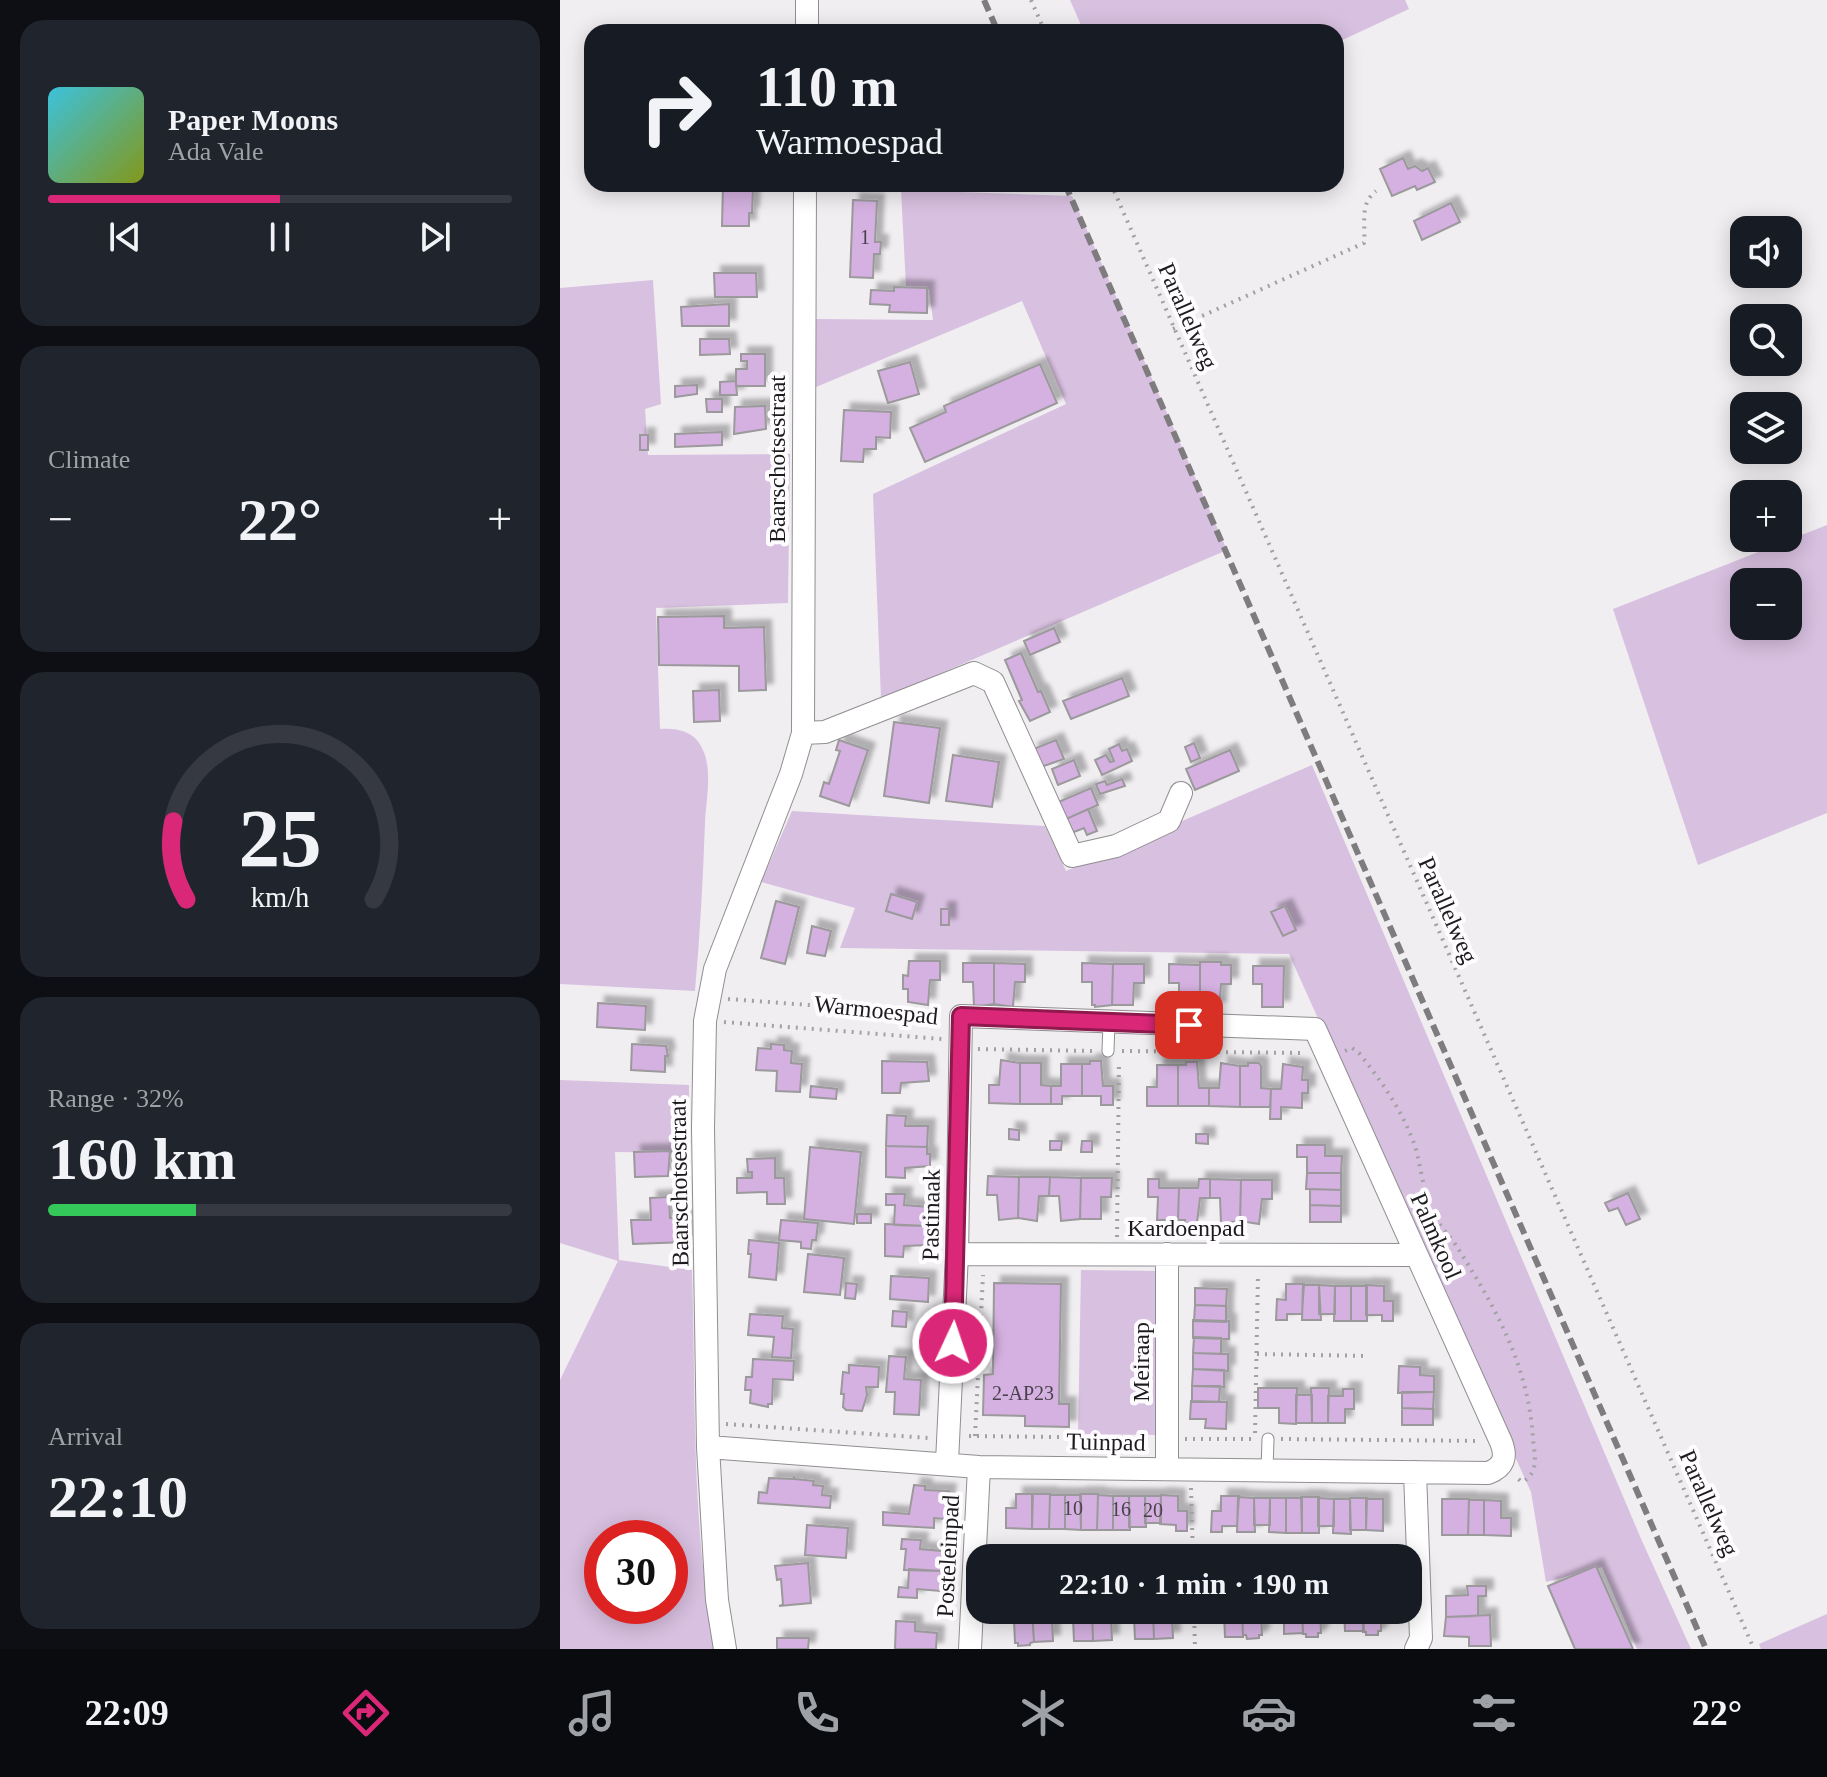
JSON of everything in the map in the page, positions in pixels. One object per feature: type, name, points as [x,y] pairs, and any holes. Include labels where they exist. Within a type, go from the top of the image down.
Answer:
[{"type":"street","points":[[807,0],[807,24]]},
{"type":"street","name":"Baarschotsestraat","points":[[725,1649],[717,1600],[708,1447],[703,1128],[705,1021],[715,969],[791,774],[803,733],[805,192]]},
{"type":"street","points":[[803,733],[825,732],[974,673],[993,682],[1072,856],[1116,846],[1169,821],[1181,793]]},
{"type":"street","name":"Warmoespad","points":[[961,1016],[1315,1029]]},
{"type":"street","name":"Pastinaak","points":[[947,1462],[957,1254],[961,1016]]},
{"type":"street","name":"Palmkool","points":[[1315,1029],[1501,1442],[1503,1465]]},
{"type":"street","name":"Kardoenpad","points":[[957,1254],[1416,1255]]},
{"type":"street","name":"Meiraap","points":[[1167,1254],[1167,1469]]},
{"type":"street","name":"Tuinpad","points":[[708,1447],[947,1462],[979,1467],[1488,1473],[1503,1465]]},
{"type":"street","name":"Posteleinpad","points":[[970,1649],[979,1467]]},
{"type":"street","points":[[1415,1472],[1421,1638],[1416,1649]]},
{"type":"lane","points":[[1109,1022],[1113,1051]]},
{"type":"lane","points":[[1261,1439],[1267,1470]]},
{"type":"path","points":[[1031,0],[1042,24]]},
{"type":"path","points":[[1173,329],[1364,243],[1364,206],[1376,191]]},
{"type":"path","name":"Parallelweg","points":[[1114,192],[1754,1649]]},
{"type":"path","name":"Warmoespad","points":[[710,996],[961,1016]]},
{"type":"path","name":"Warmoespad","points":[[705,1021],[946,1039],[945,1047],[960,1048],[1317,1054],[1352,1048],[1398,1104],[1414,1144],[1433,1214],[1462,1255],[1510,1338],[1529,1399],[1534,1470],[1531,1477],[1522,1482],[1503,1465]]},
{"type":"path","points":[[1113,1051],[1117,1254]]},
{"type":"path","points":[[1259,1254],[1257,1354],[1261,1439]]},
{"type":"path","points":[[975,1436],[983,1269]]},
{"type":"path","points":[[1257,1354],[1369,1356]]},
{"type":"path","name":"Tuinpad","points":[[708,1423],[933,1439],[975,1436],[1501,1442]]},
{"type":"path","points":[[1190,1469],[1193,1544]]},
{"type":"path","points":[[1194,1624],[1195,1649]]},
{"type":"shaded area","points":[[1070,0],[1405,0],[1409,9],[1344,39],[1344,24],[1080,24]]},
{"type":"shaded area","points":[[901,192],[1072,196],[1227,550],[881,699],[873,494],[1066,404],[1022,301],[816,387],[816,319],[933,320],[929,289],[906,286]]},
{"type":"shaded area","points":[[653,280],[661,404],[645,409],[648,455],[790,454],[788,603],[656,608],[660,729],[690,734],[699,742],[707,765],[695,991],[560,984],[560,288]]},
{"type":"shaded area","points":[[1827,525],[1827,813],[1698,865],[1613,609],[1758,552],[1802,552],[1802,535]]},
{"type":"shaded area","points":[[1312,765],[1642,1541],[1691,1649],[1637,1649],[1602,1567],[1546,1582],[1531,1492],[1289,954],[840,948],[855,908],[761,882],[792,811],[1045,826],[1066,871]]},
{"type":"shaded area","points":[[560,1080],[689,1085],[689,1153],[615,1152],[619,1260],[692,1270],[698,1509],[715,1649],[560,1649],[560,1380],[618,1261],[560,1243]]},
{"type":"shaded area","points":[[1081,1270],[1161,1271],[1158,1435],[1078,1434]]},
{"type":"shaded area","points":[[1827,1614],[1827,1649],[1761,1649],[1759,1644]]},
{"type":"building","points":[[1403,158],[1408,169],[1415,166],[1422,171],[1428,168],[1435,182],[1392,196],[1380,169]]},
{"type":"building","points":[[723,192],[753,192],[749,226],[722,226]]},
{"type":"building","points":[[853,200],[877,201],[875,242],[881,242],[880,254],[874,254],[873,278],[850,277]]},
{"type":"building","points":[[1451,203],[1460,222],[1422,240],[1414,221]]},
{"type":"building","points":[[714,273],[756,273],[757,297],[715,297]]},
{"type":"building","points":[[894,287],[927,288],[927,313],[889,312],[890,305],[870,304],[871,290],[894,291]]},
{"type":"building","points":[[729,304],[729,326],[682,326],[681,307]]},
{"type":"building","points":[[700,339],[729,339],[730,354],[700,355]]},
{"type":"building","points":[[741,354],[765,354],[765,386],[736,386],[736,369],[747,369],[747,361],[741,361]]},
{"type":"building","points":[[910,362],[919,394],[888,403],[878,371]]},
{"type":"building","points":[[1040,364],[1057,403],[925,462],[910,428],[946,412],[944,406]]},
{"type":"building","points":[[736,381],[737,395],[720,395],[720,382]]},
{"type":"building","points":[[697,385],[697,394],[675,397],[675,386]]},
{"type":"building","points":[[706,399],[722,399],[722,412],[707,412]]},
{"type":"building","points":[[765,406],[766,429],[734,434],[735,407]]},
{"type":"building","points":[[844,410],[891,412],[890,438],[876,437],[876,449],[864,449],[863,462],[841,461]]},
{"type":"building","points":[[722,432],[722,445],[675,447],[675,434]]},
{"type":"building","points":[[640,435],[648,435],[648,450],[640,450]]},
{"type":"building","points":[[724,616],[724,628],[764,627],[766,690],[739,691],[739,666],[659,665],[658,617]]},
{"type":"building","points":[[1054,628],[1060,642],[1030,655],[1024,641]]},
{"type":"building","points":[[1021,653],[1050,712],[1030,721],[1019,701],[1022,700],[1005,660]]},
{"type":"building","points":[[1122,678],[1129,696],[1071,719],[1063,701]]},
{"type":"building","points":[[719,690],[720,721],[694,722],[693,691]]},
{"type":"building","points":[[894,722],[940,728],[929,803],[884,796]]},
{"type":"building","points":[[839,740],[868,750],[849,806],[820,796],[824,782],[829,784],[840,751],[836,750]]},
{"type":"building","points":[[1056,740],[1064,759],[1038,768],[1031,750]]},
{"type":"building","points":[[1194,743],[1200,758],[1191,762],[1185,747]]},
{"type":"building","points":[[1119,744],[1122,751],[1127,749],[1132,761],[1102,775],[1095,760],[1106,755],[1110,762],[1114,761],[1109,749]]},
{"type":"building","points":[[1230,750],[1239,771],[1195,790],[1186,769]]},
{"type":"building","points":[[953,755],[999,762],[992,807],[946,801]]},
{"type":"building","points":[[1074,760],[1080,776],[1058,785],[1052,769]]},
{"type":"building","points":[[1122,779],[1125,786],[1100,794],[1096,784],[1105,781],[1107,785]]},
{"type":"building","points":[[1091,788],[1098,805],[1064,820],[1056,803]]},
{"type":"building","points":[[1088,809],[1097,831],[1087,835],[1084,828],[1069,834],[1064,820]]},
{"type":"building","points":[[891,894],[917,902],[912,919],[886,911]]},
{"type":"building","points":[[776,901],[799,907],[785,964],[761,958]]},
{"type":"building","points":[[1285,906],[1296,930],[1283,936],[1271,912]]},
{"type":"building","points":[[941,909],[949,909],[949,925],[941,925]]},
{"type":"building","points":[[812,926],[831,931],[825,956],[807,953]]},
{"type":"building","points":[[909,961],[940,961],[940,980],[930,980],[928,1005],[908,1002],[908,989],[903,989],[903,975],[908,976]]},
{"type":"building","points":[[1200,962],[1231,965],[1231,984],[1221,984],[1219,1009],[1200,1006]]},
{"type":"building","points":[[963,963],[994,963],[994,1004],[974,1007],[973,982],[963,982]]},
{"type":"building","points":[[994,963],[1025,964],[1025,982],[1015,982],[1013,1007],[994,1004]]},
{"type":"building","points":[[1082,963],[1113,964],[1112,1005],[1092,1005],[1092,982],[1082,982]]},
{"type":"building","points":[[1113,964],[1144,964],[1144,983],[1134,983],[1133,1005],[1112,1005]]},
{"type":"building","points":[[1169,964],[1200,965],[1200,1006],[1179,1006],[1179,983],[1169,983]]},
{"type":"building","points":[[1253,966],[1284,966],[1283,1007],[1262,1007],[1262,984],[1253,984]]},
{"type":"building","points":[[598,1003],[646,1006],[645,1030],[597,1027]]},
{"type":"building","points":[[632,1044],[666,1046],[665,1072],[631,1070]]},
{"type":"building","points":[[771,1044],[784,1045],[784,1050],[792,1051],[791,1063],[802,1064],[800,1092],[776,1091],[777,1071],[756,1070],[758,1048],[771,1049]]},
{"type":"building","points":[[1001,1060],[1020,1063],[1020,1104],[989,1103],[989,1085],[999,1085]]},
{"type":"building","points":[[882,1061],[927,1062],[929,1081],[901,1083],[900,1093],[882,1093]]},
{"type":"building","points":[[1090,1061],[1101,1061],[1103,1086],[1113,1086],[1113,1105],[1101,1105],[1101,1096],[1082,1096],[1082,1064],[1090,1064]]},
{"type":"building","points":[[1186,1062],[1197,1062],[1199,1088],[1209,1088],[1209,1106],[1178,1106],[1178,1065],[1186,1065]]},
{"type":"building","points":[[1020,1063],[1041,1063],[1041,1085],[1051,1086],[1051,1104],[1020,1104]]},
{"type":"building","points":[[1221,1063],[1240,1066],[1240,1107],[1209,1106],[1209,1088],[1219,1088]]},
{"type":"building","points":[[1248,1063],[1259,1063],[1261,1066],[1261,1088],[1271,1089],[1270,1107],[1240,1107],[1240,1066],[1248,1066]]},
{"type":"building","points":[[1061,1064],[1082,1064],[1082,1096],[1062,1096],[1062,1104],[1051,1104],[1051,1086],[1061,1086]]},
{"type":"building","points":[[1283,1064],[1303,1067],[1302,1080],[1308,1080],[1308,1093],[1302,1093],[1302,1108],[1281,1107],[1281,1119],[1270,1119],[1271,1089],[1281,1089]]},
{"type":"building","points":[[1157,1065],[1178,1065],[1178,1106],[1147,1106],[1147,1087],[1157,1087]]},
{"type":"building","points":[[811,1086],[837,1089],[836,1099],[810,1097]]},
{"type":"building","points":[[887,1115],[906,1116],[905,1126],[928,1126],[927,1147],[886,1146]]},
{"type":"building","points":[[1009,1129],[1019,1130],[1019,1140],[1009,1139]]},
{"type":"building","points":[[1196,1134],[1208,1134],[1208,1144],[1196,1143]]},
{"type":"building","points":[[1050,1141],[1062,1141],[1061,1150],[1050,1150]]},
{"type":"building","points":[[1082,1141],[1092,1141],[1092,1152],[1081,1152]]},
{"type":"building","points":[[1297,1145],[1325,1145],[1325,1156],[1342,1156],[1341,1173],[1307,1173],[1307,1157],[1297,1157]]},
{"type":"building","points":[[886,1146],[927,1147],[930,1166],[905,1168],[905,1178],[886,1177]]},
{"type":"building","points":[[810,1147],[861,1152],[854,1224],[804,1219]]},
{"type":"building","points":[[670,1151],[668,1176],[635,1177],[634,1152]]},
{"type":"building","points":[[775,1158],[775,1178],[784,1178],[785,1204],[767,1204],[767,1192],[737,1193],[737,1178],[752,1178],[747,1159]]},
{"type":"building","points":[[1307,1173],[1341,1173],[1341,1190],[1306,1189]]},
{"type":"building","points":[[988,1176],[1019,1177],[1018,1218],[999,1220],[997,1195],[987,1195]]},
{"type":"building","points":[[1019,1177],[1050,1177],[1049,1196],[1039,1196],[1037,1221],[1018,1218]]},
{"type":"building","points":[[1050,1177],[1081,1178],[1080,1219],[1061,1221],[1059,1196],[1049,1196]]},
{"type":"building","points":[[1081,1178],[1112,1178],[1111,1197],[1101,1197],[1101,1219],[1080,1219]]},
{"type":"building","points":[[1148,1179],[1159,1179],[1159,1188],[1179,1188],[1178,1220],[1157,1220],[1158,1197],[1148,1197]]},
{"type":"building","points":[[1199,1179],[1210,1179],[1210,1198],[1200,1198],[1197,1223],[1185,1223],[1185,1220],[1178,1220],[1179,1188],[1198,1188]]},
{"type":"building","points":[[1210,1179],[1241,1180],[1240,1221],[1221,1223],[1220,1198],[1210,1198]]},
{"type":"building","points":[[1241,1180],[1272,1180],[1272,1199],[1262,1199],[1259,1224],[1240,1221]]},
{"type":"building","points":[[1310,1189],[1341,1190],[1341,1206],[1310,1205]]},
{"type":"building","points":[[1628,1193],[1640,1219],[1626,1225],[1618,1208],[1609,1211],[1605,1203]]},
{"type":"building","points":[[886,1194],[905,1194],[904,1205],[930,1207],[926,1226],[894,1225],[895,1205],[886,1205]]},
{"type":"building","points":[[669,1197],[670,1218],[686,1218],[687,1242],[633,1244],[631,1220],[651,1220],[650,1198]]},
{"type":"building","points":[[1310,1205],[1341,1206],[1341,1222],[1310,1222]]},
{"type":"building","points":[[857,1214],[871,1214],[871,1223],[857,1223]]},
{"type":"building","points":[[781,1220],[818,1223],[816,1240],[812,1240],[811,1249],[801,1248],[801,1242],[779,1240]]},
{"type":"building","points":[[885,1224],[926,1226],[929,1245],[904,1246],[903,1257],[885,1256]]},
{"type":"building","points":[[749,1240],[779,1243],[776,1280],[749,1277]]},
{"type":"building","points":[[808,1254],[844,1258],[840,1295],[804,1292]]},
{"type":"building","points":[[891,1276],[929,1278],[928,1302],[890,1299]]},
{"type":"building","points":[[846,1283],[857,1284],[855,1299],[845,1298]]},
{"type":"building","points":[[994,1283],[1061,1284],[1059,1404],[1069,1404],[1069,1427],[1025,1426],[1025,1416],[983,1415],[984,1375],[993,1374]]},
{"type":"building","points":[[1286,1284],[1304,1284],[1302,1314],[1287,1314],[1287,1320],[1276,1320],[1277,1299],[1286,1300]]},
{"type":"building","points":[[1303,1285],[1319,1285],[1321,1320],[1302,1320]]},
{"type":"building","points":[[1319,1285],[1335,1286],[1335,1314],[1319,1314]]},
{"type":"building","points":[[1366,1285],[1384,1286],[1384,1301],[1393,1301],[1393,1321],[1382,1321],[1382,1315],[1366,1315]]},
{"type":"building","points":[[1335,1286],[1351,1286],[1351,1321],[1334,1321]]},
{"type":"building","points":[[1351,1286],[1367,1286],[1367,1321],[1351,1321]]},
{"type":"building","points":[[1195,1288],[1227,1289],[1226,1306],[1195,1305]]},
{"type":"building","points":[[1195,1305],[1226,1306],[1226,1322],[1194,1321]]},
{"type":"building","points":[[893,1311],[907,1312],[906,1327],[892,1326]]},
{"type":"building","points":[[750,1314],[783,1316],[782,1328],[793,1329],[791,1358],[772,1357],[774,1337],[748,1335]]},
{"type":"building","points":[[1193,1320],[1229,1321],[1229,1339],[1193,1338]]},
{"type":"building","points":[[1194,1337],[1221,1338],[1221,1354],[1193,1353]]},
{"type":"building","points":[[1193,1353],[1228,1354],[1228,1371],[1193,1369]]},
{"type":"building","points":[[889,1356],[906,1357],[904,1379],[921,1380],[919,1415],[894,1414],[895,1392],[886,1392]]},
{"type":"building","points":[[753,1359],[794,1361],[793,1380],[773,1379],[772,1404],[768,1407],[750,1403],[751,1390],[745,1390],[746,1377],[752,1377]]},
{"type":"building","points":[[849,1365],[879,1367],[878,1387],[866,1387],[862,1411],[843,1407],[843,1372],[849,1373]]},
{"type":"building","points":[[1399,1366],[1420,1367],[1420,1375],[1434,1376],[1434,1392],[1398,1393]]},
{"type":"building","points":[[1193,1369],[1224,1370],[1224,1387],[1192,1386]]},
{"type":"building","points":[[1192,1386],[1220,1386],[1219,1402],[1192,1402]]},
{"type":"building","points":[[1258,1388],[1297,1388],[1296,1424],[1279,1423],[1279,1408],[1258,1408]]},
{"type":"building","points":[[1311,1388],[1329,1388],[1328,1423],[1312,1423]]},
{"type":"building","points":[[1343,1389],[1354,1389],[1354,1409],[1345,1409],[1345,1423],[1328,1423],[1328,1396],[1343,1396]]},
{"type":"building","points":[[1402,1392],[1434,1392],[1433,1409],[1402,1408]]},
{"type":"building","points":[[1296,1395],[1312,1395],[1312,1423],[1296,1423]]},
{"type":"building","points":[[1191,1401],[1227,1402],[1226,1429],[1205,1428],[1206,1419],[1190,1419]]},
{"type":"building","points":[[1402,1408],[1433,1409],[1433,1425],[1402,1425]]},
{"type":"building","points":[[794,1476],[795,1479],[814,1481],[813,1485],[823,1486],[822,1495],[831,1496],[830,1508],[758,1503],[759,1492],[767,1493],[769,1478],[794,1479]]},
{"type":"building","points":[[914,1485],[925,1486],[925,1490],[949,1491],[945,1519],[934,1518],[934,1528],[883,1525],[883,1512],[909,1514]]},
{"type":"building","points":[[1016,1494],[1033,1494],[1032,1529],[1006,1528],[1006,1508],[1016,1508]]},
{"type":"building","points":[[1032,1494],[1050,1494],[1049,1529],[1032,1529]]},
{"type":"building","points":[[1080,1494],[1098,1494],[1097,1530],[1081,1530]]},
{"type":"building","points":[[1050,1495],[1065,1495],[1065,1529],[1049,1529]]},
{"type":"building","points":[[1065,1495],[1081,1495],[1081,1530],[1065,1529]]},
{"type":"building","points":[[1098,1495],[1113,1496],[1113,1530],[1097,1530]]},
{"type":"building","points":[[1161,1495],[1178,1496],[1178,1511],[1187,1511],[1187,1531],[1176,1531],[1176,1525],[1160,1524]]},
{"type":"building","points":[[1113,1496],[1129,1496],[1130,1530],[1113,1530]]},
{"type":"building","points":[[1129,1496],[1145,1496],[1146,1527],[1129,1527]]},
{"type":"building","points":[[1145,1496],[1161,1496],[1161,1523],[1145,1523]]},
{"type":"building","points":[[1221,1496],[1239,1496],[1237,1526],[1222,1526],[1222,1532],[1211,1532],[1212,1511],[1221,1511]]},
{"type":"building","points":[[1238,1497],[1254,1498],[1255,1532],[1237,1532]]},
{"type":"building","points":[[1301,1497],[1319,1497],[1319,1533],[1302,1533]]},
{"type":"building","points":[[1254,1498],[1270,1498],[1270,1525],[1254,1525]]},
{"type":"building","points":[[1270,1498],[1286,1498],[1286,1533],[1269,1532]]},
{"type":"building","points":[[1286,1498],[1302,1498],[1302,1533],[1286,1533]]},
{"type":"building","points":[[1318,1498],[1334,1499],[1334,1526],[1318,1526]]},
{"type":"building","points":[[1350,1498],[1367,1498],[1366,1530],[1350,1530]]},
{"type":"building","points":[[1334,1499],[1350,1499],[1351,1534],[1333,1533]]},
{"type":"building","points":[[1366,1499],[1383,1499],[1383,1531],[1366,1530]]},
{"type":"building","points":[[1442,1499],[1469,1499],[1468,1535],[1442,1535]]},
{"type":"building","points":[[1469,1500],[1484,1500],[1484,1535],[1468,1535]]},
{"type":"building","points":[[1484,1500],[1501,1501],[1501,1518],[1511,1518],[1511,1536],[1484,1535]]},
{"type":"building","points":[[807,1525],[848,1528],[846,1558],[805,1555]]},
{"type":"building","points":[[902,1539],[921,1540],[920,1549],[942,1551],[941,1571],[904,1570],[906,1549],[901,1549]]},
{"type":"building","points":[[808,1563],[811,1603],[779,1606],[783,1605],[781,1579],[777,1580],[775,1566]]},
{"type":"building","points":[[1596,1566],[1633,1649],[1575,1649],[1548,1586]]},
{"type":"building","points":[[909,1569],[941,1571],[940,1591],[917,1589],[917,1598],[898,1597],[899,1587],[908,1588]]},
{"type":"building","points":[[1467,1586],[1486,1586],[1486,1596],[1478,1596],[1478,1616],[1446,1617],[1446,1596],[1468,1595]]},
{"type":"building","points":[[1490,1615],[1491,1646],[1469,1646],[1469,1637],[1444,1636],[1446,1617]]},
{"type":"building","points":[[896,1621],[915,1622],[915,1631],[937,1633],[936,1649],[895,1649]]},
{"type":"building","points":[[1014,1624],[1033,1624],[1034,1642],[1018,1646],[1015,1643]]},
{"type":"building","points":[[1033,1624],[1052,1624],[1053,1641],[1034,1642]]},
{"type":"building","points":[[1073,1624],[1092,1624],[1093,1641],[1074,1641]]},
{"type":"building","points":[[1092,1624],[1111,1624],[1112,1640],[1093,1641]]},
{"type":"building","points":[[1134,1624],[1153,1624],[1154,1639],[1135,1639]]},
{"type":"building","points":[[1153,1624],[1172,1624],[1173,1638],[1154,1639]]},
{"type":"building","points":[[1224,1624],[1243,1624],[1243,1637],[1225,1637]]},
{"type":"building","points":[[1243,1624],[1262,1624],[1262,1635],[1259,1638],[1247,1639],[1243,1635]]},
{"type":"building","points":[[1284,1624],[1303,1624],[1303,1633],[1284,1634]]},
{"type":"building","points":[[1303,1624],[1321,1624],[1318,1637],[1303,1634]]},
{"type":"building","points":[[1345,1624],[1364,1624],[1364,1631],[1345,1631]]},
{"type":"building","points":[[1363,1624],[1381,1624],[1378,1635],[1363,1632]]},
{"type":"building","points":[[777,1638],[809,1638],[808,1649],[777,1649]]},
{"type":"railway","points":[[984,0],[994,24]]},
{"type":"railway","points":[[1069,192],[1706,1649]]},
{"type":"route","points":[[953,1343],[961,1016],[1189,1025]]}]
